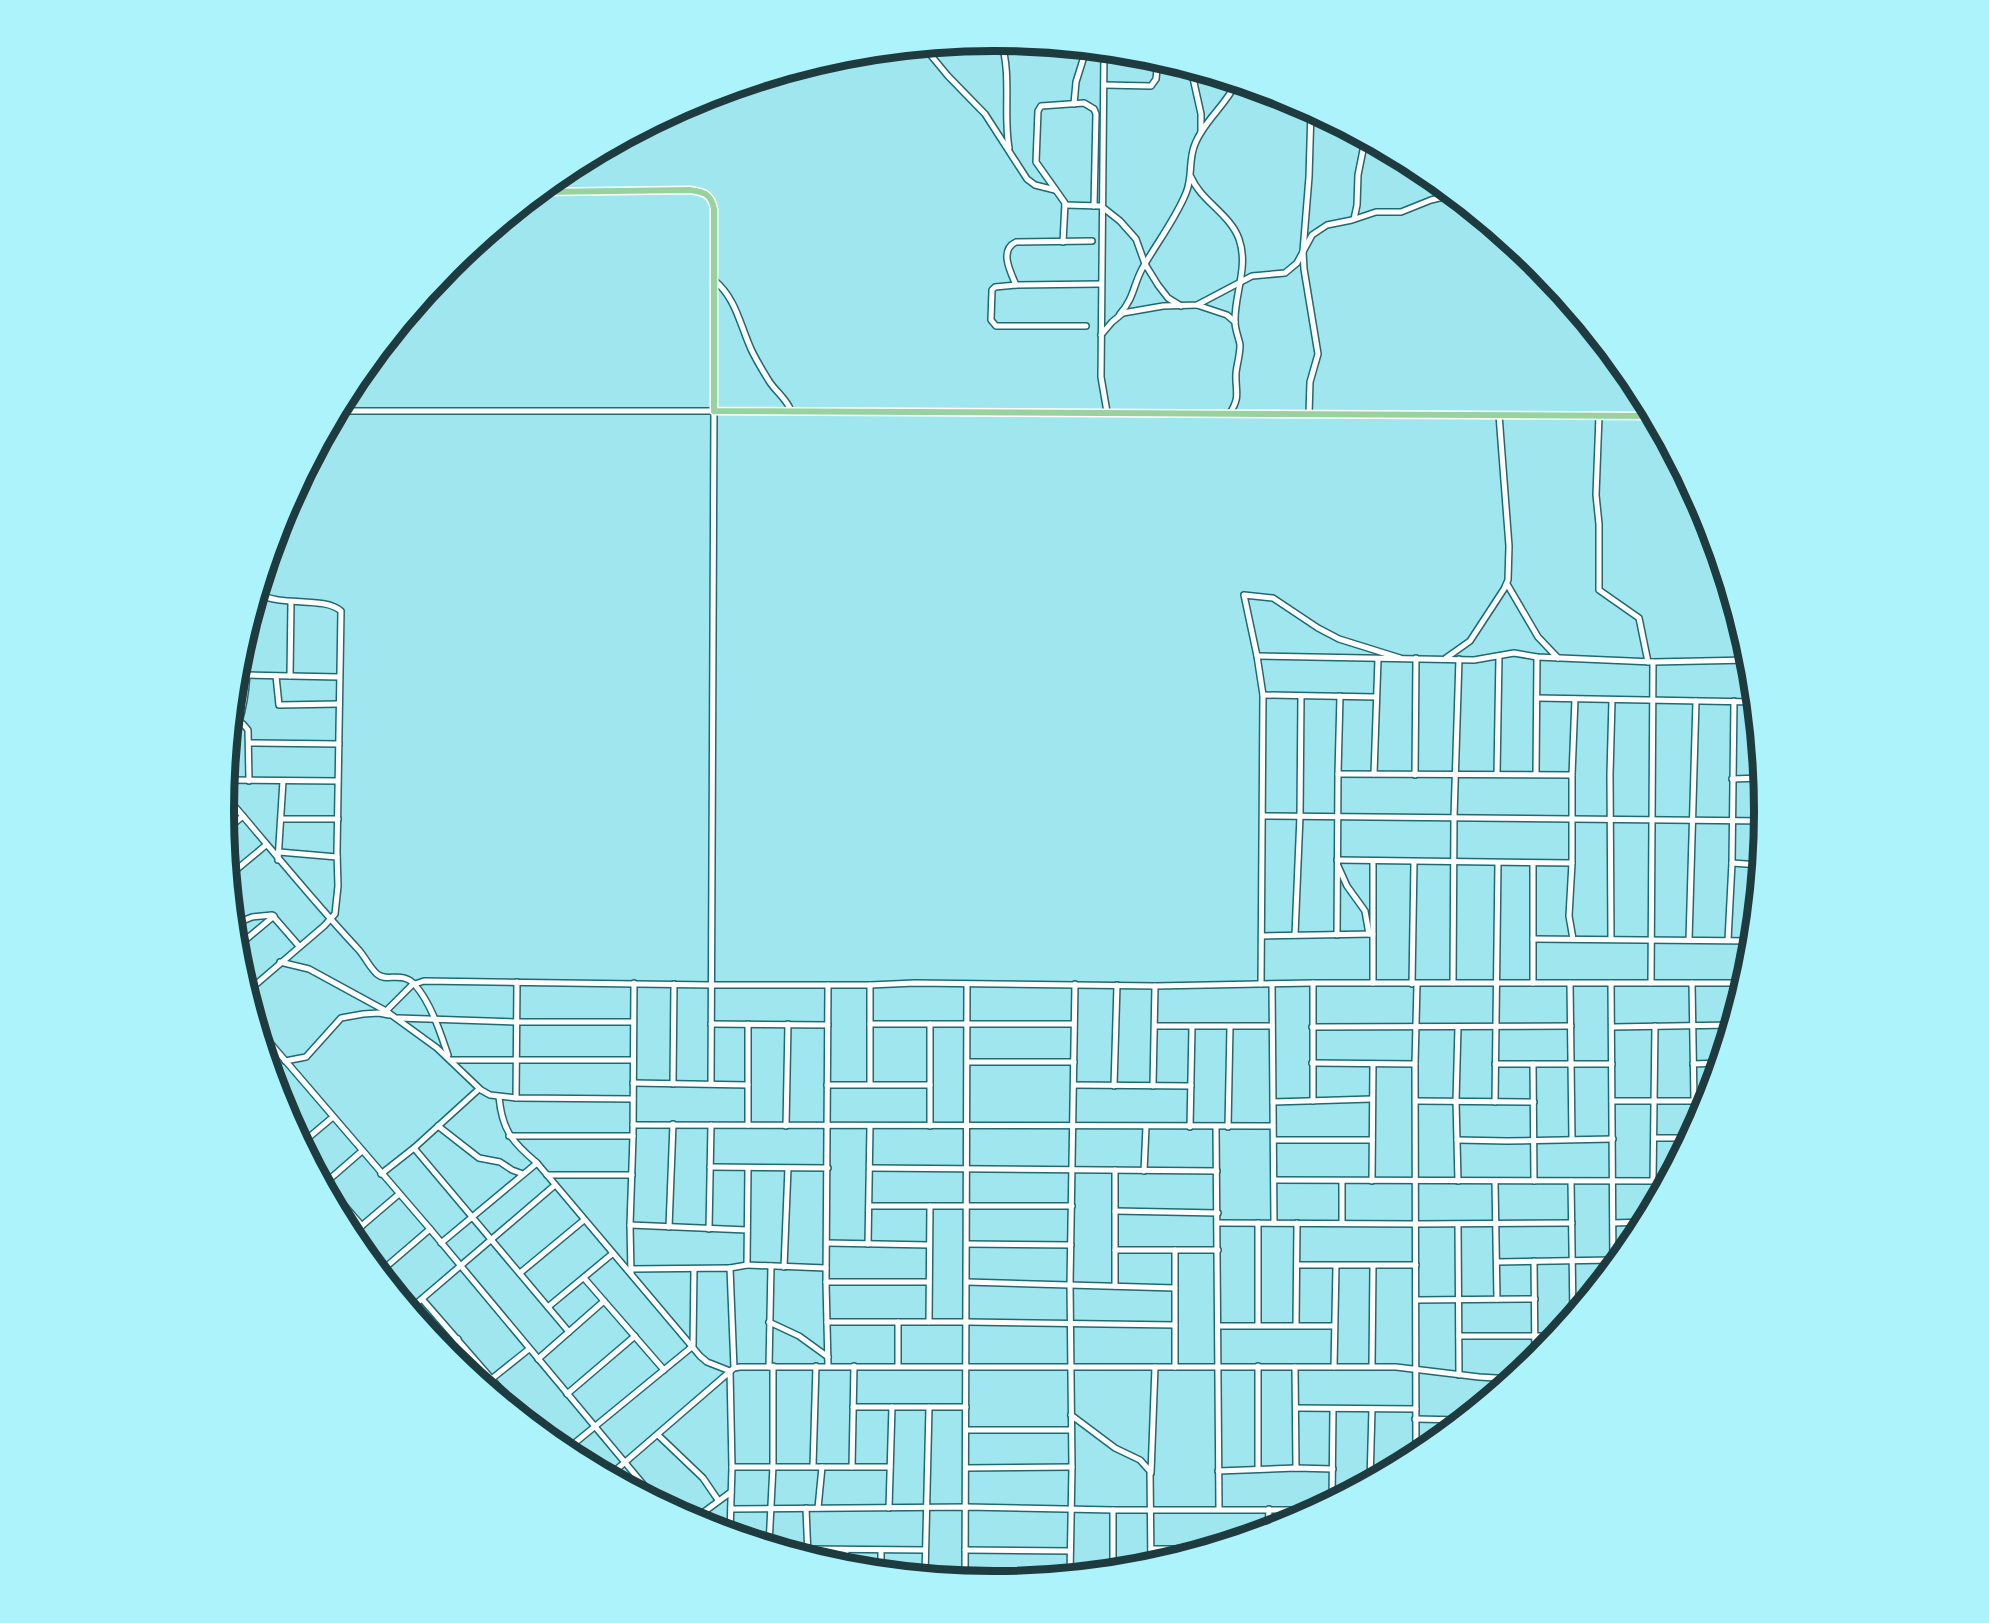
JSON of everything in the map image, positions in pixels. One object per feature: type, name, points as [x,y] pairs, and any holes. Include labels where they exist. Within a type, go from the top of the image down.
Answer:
[{"type":"main road","points":[[556,191],[689,190],[706,193],[711,198],[714,209],[714,411],[1644,417]]},
{"type":"street","points":[[1003,51],[1006,66],[1006,123],[1010,153]]},
{"type":"street","points":[[930,55],[985,114],[1026,179],[1035,185],[1055,190]]},
{"type":"street","points":[[1074,104],[1084,57]]},
{"type":"street","points":[[1104,60],[1101,377],[1107,412]]},
{"type":"street","points":[[1104,85],[1151,86],[1156,79],[1157,69]]},
{"type":"street","points":[[1193,78],[1201,114],[1201,132]]},
{"type":"street","points":[[1101,334],[1131,300],[1137,279],[1186,193],[1190,176],[1191,154],[1201,132],[1232,89]]},
{"type":"street","points":[[1063,242],[1065,205],[1036,162],[1038,111],[1044,105],[1090,105],[1096,114],[1094,206]]},
{"type":"street","points":[[1309,414],[1309,390],[1318,354],[1303,251],[1311,120]]},
{"type":"street","points":[[1354,219],[1358,175],[1364,147]]},
{"type":"street","points":[[1190,176],[1194,185],[1224,216],[1239,240],[1242,253],[1235,322],[1240,345],[1236,371],[1238,399],[1230,413]]},
{"type":"street","points":[[1197,305],[1241,280],[1258,275],[1285,273],[1297,264],[1312,235],[1320,227],[1376,212],[1401,212],[1442,197]]},
{"type":"street","points":[[1065,205],[1101,206],[1120,221],[1136,239],[1145,264],[1163,292],[1181,306]]},
{"type":"street","points":[[1016,285],[1008,262],[1009,246],[1016,242],[1092,241]]},
{"type":"street","points":[[714,280],[724,288],[732,301],[755,357],[791,411]]},
{"type":"street","points":[[1086,326],[993,325],[991,320],[992,290],[995,287],[1016,285],[1101,284]]},
{"type":"street","points":[[1119,315],[1133,310],[1197,305],[1227,315],[1235,322]]},
{"type":"street","points":[[348,411],[714,411],[711,1084]]},
{"type":"street","points":[[1444,659],[1470,641],[1507,584],[1509,546],[1499,415]]},
{"type":"street","points":[[1599,417],[1596,495],[1599,524],[1599,590],[1639,618],[1651,662],[1651,983]]},
{"type":"street","points":[[1507,584],[1538,637],[1558,658]]},
{"type":"street","points":[[1262,984],[1263,695],[1244,595],[1273,598],[1339,639],[1400,658]]},
{"type":"street","points":[[255,985],[330,919],[336,909],[339,886],[337,856],[341,610],[328,604],[291,602],[265,597]]},
{"type":"street","points":[[290,675],[291,602]]},
{"type":"street","points":[[1257,656],[1460,660],[1514,653],[1537,657],[1651,662],[1739,660]]},
{"type":"street","points":[[1497,774],[1499,656]]},
{"type":"street","points":[[1536,774],[1537,657]]},
{"type":"street","points":[[1415,775],[1416,658]]},
{"type":"street","points":[[1374,774],[1378,659]]},
{"type":"street","points":[[1453,983],[1454,817],[1460,660]]},
{"type":"street","points":[[241,716],[248,669]]},
{"type":"street","points":[[248,675],[339,677]]},
{"type":"street","points":[[276,675],[280,705],[339,704]]},
{"type":"street","points":[[1263,695],[1376,697]]},
{"type":"street","points":[[1295,935],[1300,816],[1301,696]]},
{"type":"street","points":[[1337,935],[1340,696]]},
{"type":"street","points":[[1537,698],[1746,702]]},
{"type":"street","points":[[1573,939],[1569,916],[1575,699]]},
{"type":"street","points":[[1611,939],[1612,700]]},
{"type":"street","points":[[1689,940],[1696,701]]},
{"type":"street","points":[[1728,940],[1732,863],[1734,701]]},
{"type":"street","points":[[240,723],[247,728],[249,780]]},
{"type":"street","points":[[249,743],[339,744]]},
{"type":"street","points":[[1338,774],[1572,775]]},
{"type":"street","points":[[1732,779],[1754,778]]},
{"type":"street","points":[[235,780],[338,781]]},
{"type":"street","points":[[278,860],[283,781]]},
{"type":"street","points":[[234,806],[378,975],[384,978],[404,977],[414,984],[434,1019],[450,1058]]},
{"type":"street","points":[[234,823],[243,816]]},
{"type":"street","points":[[1263,816],[1755,821]]},
{"type":"street","points":[[282,819],[338,819]]},
{"type":"street","points":[[237,869],[266,845]]},
{"type":"street","points":[[279,852],[337,856]]},
{"type":"street","points":[[1373,861],[1371,934],[1373,983]]},
{"type":"street","points":[[1337,862],[1572,863]]},
{"type":"street","points":[[1337,862],[1347,886],[1365,911],[1371,934]]},
{"type":"street","points":[[1414,862],[1416,1445]]},
{"type":"street","points":[[1495,1102],[1498,863]]},
{"type":"street","points":[[1533,863],[1533,983]]},
{"type":"street","points":[[1732,863],[1753,864]]},
{"type":"street","points":[[243,922],[261,916],[274,916]]},
{"type":"street","points":[[274,916],[299,946]]},
{"type":"street","points":[[245,938],[274,916]]},
{"type":"street","points":[[1262,936],[1371,934]]},
{"type":"street","points":[[1533,939],[1743,940]]},
{"type":"street","points":[[280,962],[309,969],[386,1011],[450,1058],[479,1089],[490,1095],[516,1098],[633,1099]]},
{"type":"street","points":[[386,1011],[414,984],[424,981],[711,985],[915,983],[1155,986],[1312,983],[1735,983]]},
{"type":"street","points":[[516,1098],[517,982]]},
{"type":"street","points":[[631,1271],[634,983]]},
{"type":"street","points":[[1312,983],[1313,1101]]},
{"type":"street","points":[[1570,983],[1572,1139]]},
{"type":"street","points":[[1611,983],[1613,1253]]},
{"type":"street","points":[[1692,983],[1694,1101]]},
{"type":"street","points":[[673,1084],[674,984]]},
{"type":"street","points":[[1070,1567],[1072,1467],[1069,1366],[1075,984]]},
{"type":"street","points":[[1272,984],[1274,1223]]},
{"type":"street","points":[[828,985],[826,1268],[828,1366]]},
{"type":"street","points":[[870,985],[870,1084]]},
{"type":"street","points":[[965,1571],[967,985]]},
{"type":"street","points":[[1114,1086],[1117,985]]},
{"type":"street","points":[[1153,1086],[1155,986]]},
{"type":"street","points":[[285,1061],[306,1057],[343,1018],[379,1013],[397,1018],[516,1022],[633,1022]]},
{"type":"street","points":[[711,1024],[828,1025]]},
{"type":"street","points":[[748,1024],[748,1125]]},
{"type":"street","points":[[786,1126],[788,1024]]},
{"type":"street","points":[[870,1024],[1074,1024]]},
{"type":"street","points":[[930,1024],[930,1126]]},
{"type":"street","points":[[1612,1026],[1724,1025]]},
{"type":"street","points":[[1155,1026],[1272,1026]]},
{"type":"street","points":[[1228,1127],[1230,1026]]},
{"type":"street","points":[[1312,1026],[1571,1026]]},
{"type":"street","points":[[1653,1181],[1655,1026]]},
{"type":"street","points":[[1190,1127],[1192,1027]]},
{"type":"street","points":[[1458,1027],[1456,1101],[1458,1181]]},
{"type":"street","points":[[271,1047],[430,1229],[646,1487]]},
{"type":"street","points":[[450,1058],[633,1060]]},
{"type":"street","points":[[968,1062],[1074,1062]]},
{"type":"street","points":[[1312,1063],[1415,1064]]},
{"type":"street","points":[[1693,1064],[1712,1063]]},
{"type":"street","points":[[1372,1181],[1373,1064]]},
{"type":"street","points":[[1495,1064],[1612,1064]]},
{"type":"street","points":[[1533,1064],[1534,1181]]},
{"type":"street","points":[[633,1083],[748,1085]]},
{"type":"street","points":[[827,1084],[930,1085]]},
{"type":"street","points":[[1074,1085],[1191,1086]]},
{"type":"street","points":[[381,1174],[414,1148],[479,1089]]},
{"type":"street","points":[[499,1097],[502,1118],[509,1136],[537,1163],[612,1254],[631,1271],[703,1360],[732,1369],[771,1366],[966,1365],[1372,1366],[1500,1379]]},
{"type":"street","points":[[1273,1102],[1372,1099]]},
{"type":"street","points":[[1416,1101],[1534,1102]]},
{"type":"street","points":[[1612,1101],[1698,1101]]},
{"type":"street","points":[[308,1138],[333,1117]]},
{"type":"street","points":[[669,1227],[673,1124]]},
{"type":"street","points":[[633,1125],[1273,1126]]},
{"type":"street","points":[[709,1230],[711,1125]]},
{"type":"street","points":[[438,1126],[475,1155],[500,1162],[523,1174]]},
{"type":"street","points":[[868,1244],[870,1126]]},
{"type":"street","points":[[1144,1171],[1146,1126]]},
{"type":"street","points":[[1216,1127],[1219,1509]]},
{"type":"street","points":[[509,1136],[633,1136]]},
{"type":"street","points":[[1457,1140],[1612,1138]]},
{"type":"street","points":[[1655,1138],[1681,1138]]},
{"type":"street","points":[[1274,1140],[1372,1140]]},
{"type":"street","points":[[414,1148],[569,1332]]},
{"type":"street","points":[[329,1180],[362,1151]]},
{"type":"street","points":[[441,1243],[537,1163]]},
{"type":"street","points":[[710,1167],[828,1168]]},
{"type":"street","points":[[747,1265],[748,1168]]},
{"type":"street","points":[[784,1267],[788,1168]]},
{"type":"street","points":[[870,1168],[1217,1171]]},
{"type":"street","points":[[1114,1286],[1115,1170]]},
{"type":"street","points":[[547,1175],[632,1175]]},
{"type":"street","points":[[1274,1180],[1659,1181]]},
{"type":"street","points":[[1342,1181],[1342,1223]]},
{"type":"street","points":[[1571,1181],[1573,1305]]},
{"type":"street","points":[[1495,1182],[1497,1299]]},
{"type":"street","points":[[416,1304],[555,1185]]},
{"type":"street","points":[[359,1229],[399,1194]]},
{"type":"street","points":[[869,1206],[1072,1206]]},
{"type":"street","points":[[929,1322],[930,1206]]},
{"type":"street","points":[[346,1209],[362,1226]]},
{"type":"street","points":[[1115,1211],[1218,1213]]},
{"type":"street","points":[[520,1273],[584,1220]]},
{"type":"street","points":[[1613,1222],[1634,1222]]},
{"type":"street","points":[[1218,1223],[1572,1223]]},
{"type":"street","points":[[1258,1223],[1258,1325]]},
{"type":"street","points":[[1296,1325],[1297,1223]]},
{"type":"street","points":[[1458,1224],[1459,1375]]},
{"type":"street","points":[[630,1226],[747,1230]]},
{"type":"street","points":[[386,1267],[430,1229]]},
{"type":"street","points":[[827,1243],[929,1245]]},
{"type":"street","points":[[967,1244],[1071,1245]]},
{"type":"street","points":[[1115,1250],[1218,1250]]},
{"type":"street","points":[[1175,1250],[1175,1367]]},
{"type":"street","points":[[549,1307],[612,1254]]},
{"type":"street","points":[[1534,1261],[1535,1346]]},
{"type":"street","points":[[1497,1262],[1572,1261],[1606,1263]]},
{"type":"street","points":[[631,1271],[730,1268],[747,1265],[826,1268]]},
{"type":"street","points":[[1297,1265],[1416,1265]]},
{"type":"street","points":[[769,1538],[773,1466],[769,1322],[771,1266]]},
{"type":"street","points":[[1334,1367],[1336,1266]]},
{"type":"street","points":[[1372,1366],[1373,1266]]},
{"type":"street","points":[[730,1268],[732,1369],[730,1524]]},
{"type":"street","points":[[573,1445],[693,1346],[694,1269]]},
{"type":"street","points":[[585,1278],[664,1370]]},
{"type":"street","points":[[826,1282],[929,1282]]},
{"type":"street","points":[[967,1282],[1174,1288]]},
{"type":"street","points":[[422,1299],[504,1392]]},
{"type":"street","points":[[1416,1300],[1535,1299]]},
{"type":"street","points":[[538,1359],[604,1301]]},
{"type":"street","points":[[769,1322],[799,1336],[828,1356]]},
{"type":"street","points":[[827,1322],[1175,1325]]},
{"type":"street","points":[[898,1322],[898,1366]]},
{"type":"street","points":[[1218,1326],[1334,1326]]},
{"type":"street","points":[[567,1394],[635,1336]]},
{"type":"street","points":[[1459,1336],[1544,1337]]},
{"type":"street","points":[[452,1344],[458,1339]]},
{"type":"street","points":[[493,1379],[529,1349]]},
{"type":"street","points":[[813,1467],[816,1366]]},
{"type":"street","points":[[852,1467],[854,1366]]},
{"type":"street","points":[[1258,1366],[1258,1469]]},
{"type":"street","points":[[1151,1555],[1155,1367]]},
{"type":"street","points":[[1295,1367],[1296,1468]]},
{"type":"street","points":[[615,1471],[732,1369]]},
{"type":"street","points":[[853,1407],[966,1407]]},
{"type":"street","points":[[889,1508],[892,1407]]},
{"type":"street","points":[[925,1568],[929,1407]]},
{"type":"street","points":[[1296,1408],[1416,1409]]},
{"type":"street","points":[[1332,1493],[1333,1409]]},
{"type":"street","points":[[1370,1473],[1372,1409]]},
{"type":"street","points":[[1071,1415],[1115,1448],[1140,1460],[1151,1475]]},
{"type":"street","points":[[1416,1419],[1449,1421]]},
{"type":"street","points":[[966,1430],[1071,1430]]},
{"type":"street","points":[[658,1435],[703,1478],[718,1500]]},
{"type":"street","points":[[732,1467],[890,1467]]},
{"type":"street","points":[[818,1508],[822,1467]]},
{"type":"street","points":[[966,1468],[1072,1467]]},
{"type":"street","points":[[1218,1471],[1333,1469]]},
{"type":"street","points":[[701,1513],[731,1492]]},
{"type":"street","points":[[730,1509],[966,1507],[1295,1510]]},
{"type":"street","points":[[806,1508],[808,1548]]},
{"type":"street","points":[[1268,1521],[1269,1509]]},
{"type":"street","points":[[1113,1510],[1113,1562]]},
{"type":"street","points":[[811,1549],[926,1550]]},
{"type":"street","points":[[1151,1549],[1178,1549]]},
{"type":"street","points":[[846,1550],[846,1557]]},
{"type":"street","points":[[881,1550],[882,1563]]},
{"type":"street","points":[[965,1550],[1070,1551]]}]
